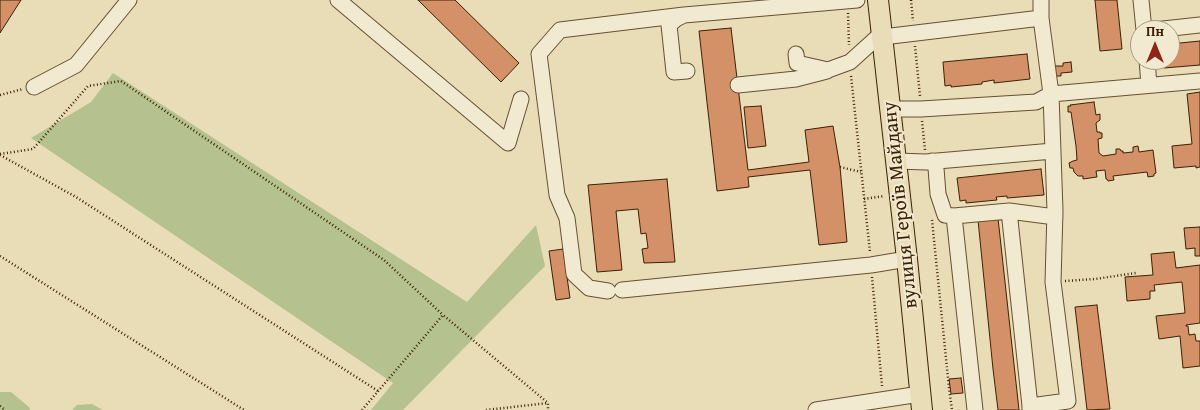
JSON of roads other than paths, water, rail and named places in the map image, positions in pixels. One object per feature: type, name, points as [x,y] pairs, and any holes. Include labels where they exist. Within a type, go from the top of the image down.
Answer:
[{"type":"main road","name":"вулиця Героїв Майдану","points":[[878,0],[921,402]]},
{"type":"lane","points":[[34,87],[76,65],[128,0]]},
{"type":"lane","points":[[338,0],[508,143],[521,99]]},
{"type":"lane","points":[[1009,211],[1030,408],[1068,401],[1054,282],[1055,217],[1051,94],[1040,0]]},
{"type":"lane","points":[[1140,0],[1143,20]]},
{"type":"lane","points":[[852,1],[684,15],[560,30],[539,54],[557,195],[567,218],[574,274],[589,288],[615,291],[872,265],[907,259]]},
{"type":"lane","points":[[684,15],[669,25],[674,72],[687,71]]},
{"type":"lane","points":[[738,85],[796,79],[828,70],[850,62],[883,35],[1041,18]]},
{"type":"lane","points":[[1180,27],[1200,25]]},
{"type":"lane","points":[[796,54],[797,63],[828,70]]},
{"type":"lane","points":[[1148,70],[1149,85]]},
{"type":"lane","points":[[890,109],[1036,102],[1051,94],[1200,81]]},
{"type":"lane","points":[[896,161],[932,161],[1053,151]]},
{"type":"lane","points":[[932,161],[936,168],[938,194],[945,215],[954,216],[1009,211],[1055,217]]},
{"type":"lane","points":[[954,216],[975,410]]},
{"type":"lane","points":[[816,410],[883,399],[921,402]]}]
